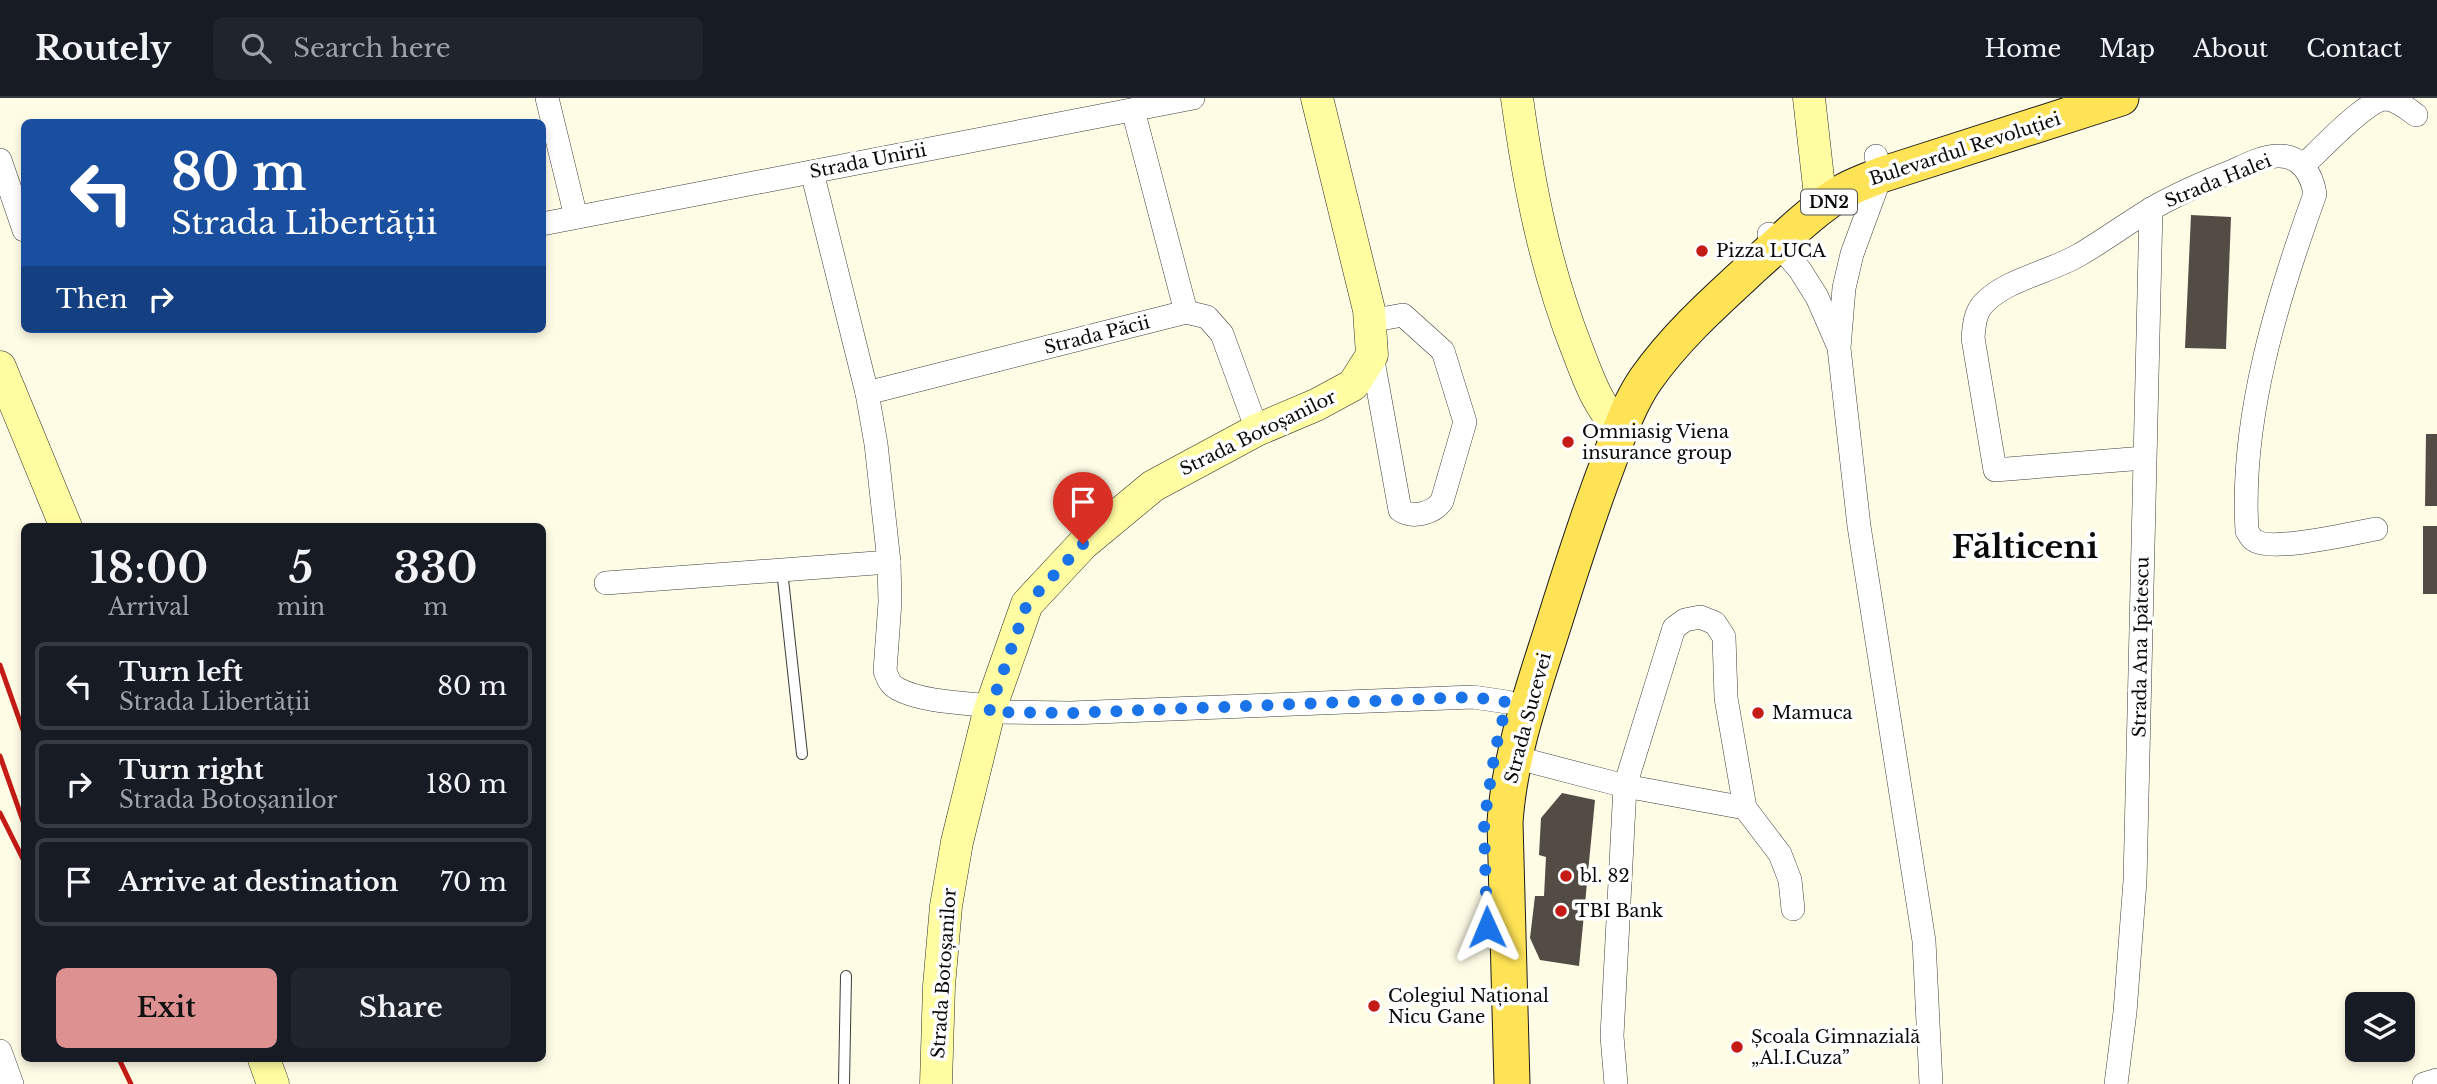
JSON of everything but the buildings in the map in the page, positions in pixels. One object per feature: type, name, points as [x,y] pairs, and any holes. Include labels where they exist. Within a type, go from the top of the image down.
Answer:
[{"type":"main road","name":"Bulevardul Revoluției","points":[[1878,166],[2059,98]]},
{"type":"main road","name":"Bulevardul Revoluției","points":[[1612,420],[1628,369],[1664,328],[1821,196],[1842,171],[1878,166],[2121,98]]},
{"type":"main road","name":"Strada Sucevei","points":[[1490,1084],[1484,823],[1495,751],[1507,702],[1573,496],[1612,420]]},
{"type":"main road","name":"Strada Sucevei","points":[[1512,1084],[1505,822],[1507,793],[1529,703],[1589,515],[1612,420]]},
{"type":"street","points":[[547,98],[576,217]]},
{"type":"street","name":"Strada Unirii","points":[[546,223],[1193,98]]},
{"type":"street","points":[[1317,98],[1369,310],[1369,321],[1372,355],[1400,510],[1413,515],[1435,509],[1442,500],[1465,422],[1443,351],[1403,315],[1369,321]]},
{"type":"street","points":[[1517,98],[1534,210],[1555,288],[1580,358],[1612,420]]},
{"type":"street","points":[[1809,98],[1821,196]]},
{"type":"street","points":[[2376,529],[2268,545],[2254,540],[2247,531],[2246,459],[2277,306],[2315,194],[2313,181],[2303,166],[2375,102],[2387,99],[2416,115]]},
{"type":"street","points":[[1133,110],[1186,312],[1207,317],[1222,334],[1257,430]]},
{"type":"street","name":"Strada Halei","points":[[2144,458],[1995,470],[1973,338],[1974,324],[1982,305],[2000,290],[2076,257],[2151,209],[2192,187],[2278,156],[2292,159],[2303,166]]},
{"type":"street","points":[[0,160],[21,221]]},
{"type":"street","points":[[1878,166],[1844,288],[1839,348],[1859,526],[1924,941],[1931,1084]]},
{"type":"street","points":[[812,172],[867,393],[876,444],[889,562],[886,671],[888,681],[896,689],[914,695],[991,709],[1071,713],[1473,697],[1507,702]]},
{"type":"street","name":"Strada Ana Ipătescu","points":[[2116,1084],[2125,1012],[2135,881],[2151,209]]},
{"type":"street","points":[[1772,238],[1800,270],[1817,297],[1839,348]]},
{"type":"street","name":"Strada Păcii","points":[[867,393],[1186,312]]},
{"type":"street","name":"Strada Botoșanilor","points":[[936,1084],[939,986],[946,906],[957,842],[991,709],[1027,604],[1055,571],[1103,526],[1153,486],[1257,430],[1316,405],[1353,385],[1372,355]]},
{"type":"street","points":[[0,367],[64,523]]},
{"type":"street","points":[[606,583],[889,562]]},
{"type":"street","points":[[1616,1084],[1612,1036],[1625,786],[1674,628],[1685,620],[1700,617],[1715,624],[1724,637],[1726,698],[1745,808],[1780,854],[1790,880],[1793,909]]},
{"type":"street","points":[[1514,757],[1625,786],[1745,808]]},
{"type":"street","points":[[0,1051],[12,1084]]},
{"type":"street","points":[[265,1062],[273,1084]]},
{"type":"street","points":[[2424,1084],[2437,1080]]},
{"type":"lane","points":[[782,570],[802,754]]},
{"type":"lane","points":[[844,1084],[846,976]]},
{"type":"railway","points":[[0,665],[21,724]]},
{"type":"railway","points":[[0,756],[21,816]]},
{"type":"railway","points":[[0,813],[21,855]]},
{"type":"railway","points":[[120,1062],[131,1084]]},
{"type":"place","name":"Pizza LUCA","points":[[1702,251]]},
{"type":"place","name":"Omniasig Viena insurance group","points":[[1568,442]]},
{"type":"place","name":"Mamuca","points":[[1758,713]]},
{"type":"place","name":"bl. 82","points":[[1566,876]]},
{"type":"place","name":"TBI Bank","points":[[1561,911]]},
{"type":"place","name":"Colegiul Național Nicu Gane","points":[[1374,1006]]},
{"type":"place","name":"Școala Gimnazială „Al.I.Cuza”","points":[[1737,1047]]},
{"type":"district","name":"Fălticeni","points":[[2025,547]]},
{"type":"route","points":[[1083,544],[1027,604],[989,712],[1071,713],[1473,697],[1507,702],[1495,751],[1484,823],[1487,927]]}]
